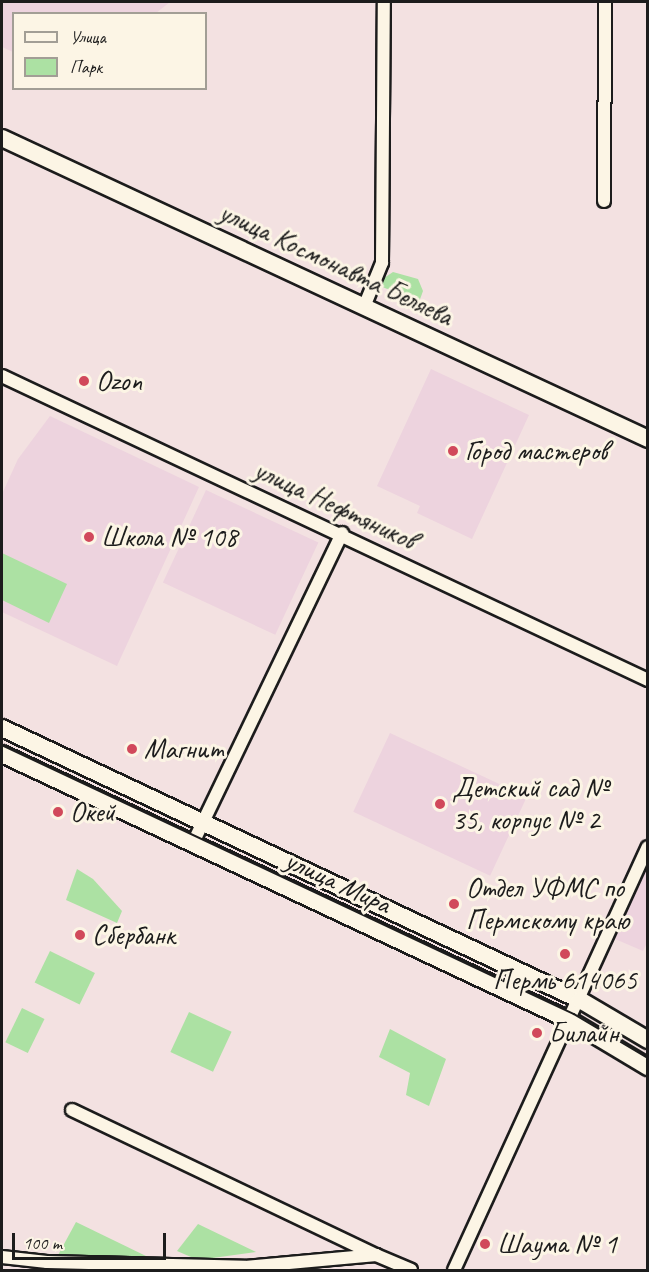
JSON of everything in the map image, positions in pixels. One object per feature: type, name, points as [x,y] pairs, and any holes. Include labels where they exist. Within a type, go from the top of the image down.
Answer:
[{"type":"main road","name":"улица Космонавта Беляева","points":[[4,144],[648,439]]},
{"type":"main road","name":"улица Мира","points":[[2,728],[580,1000],[648,1040]]},
{"type":"main road","name":"улица Мира","points":[[2,754],[571,1021],[648,1067]]},
{"type":"street","points":[[364,307],[382,263],[384,2]]},
{"type":"street","points":[[604,201],[605,2]]},
{"type":"street","name":"улица Нефтяников","points":[[2,376],[342,533],[648,680]]},
{"type":"street","points":[[192,843],[342,533]]},
{"type":"street","points":[[454,1270],[571,1021],[648,847]]},
{"type":"street","points":[[72,1110],[411,1270]]},
{"type":"street","points":[[2,1257],[245,1268],[376,1255]]},
{"type":"shaded area","points":[[2,2],[170,2],[157,12],[12,12],[12,52],[2,47]]},
{"type":"shaded area","name":"Город мастеров","points":[[431,369],[529,415],[472,539],[417,513],[420,506],[377,486]]},
{"type":"shaded area","name":"Школа № 108","points":[[50,416],[199,487],[117,666],[2,612],[2,494],[18,459]]},
{"type":"shaded area","points":[[206,490],[318,542],[275,635],[163,582]]},
{"type":"shaded area","name":"Детский сад № 35, корпус № 2","points":[[390,733],[527,797],[490,876],[353,812]]},
{"type":"shaded area","points":[[647,854],[648,941],[643,951],[608,936]]},
{"type":"green space","points":[[393,272],[418,279],[423,291],[419,302],[380,286],[381,280]]},
{"type":"green space","points":[[2,553],[67,584],[49,623],[2,600]]},
{"type":"green space","points":[[77,869],[93,879],[122,911],[117,923],[66,900]]},
{"type":"green space","points":[[50,951],[95,973],[80,1004],[35,982]]},
{"type":"green space","points":[[22,1008],[44,1019],[28,1053],[5,1042]]},
{"type":"green space","points":[[189,1012],[232,1032],[213,1072],[170,1052]]},
{"type":"green space","points":[[390,1029],[446,1059],[429,1106],[406,1095],[410,1073],[379,1057]]},
{"type":"green space","points":[[76,1222],[146,1256],[57,1257]]},
{"type":"green space","points":[[198,1224],[256,1252],[198,1260],[177,1251]]},
{"type":"tram line","points":[[2,745],[574,1014],[648,1058]]},
{"type":"place","name":"Ozon","points":[[84,381]]},
{"type":"place","name":"Город мастеров","points":[[453,451]]},
{"type":"place","name":"Школа № 108","points":[[89,537]]},
{"type":"place","name":"Магнит","points":[[132,749]]},
{"type":"place","name":"Детский сад № 35, корпус № 2","points":[[440,804]]},
{"type":"place","name":"Окей","points":[[58,812]]},
{"type":"place","name":"Отдел УФМС по Пермскому краю","points":[[454,904]]},
{"type":"place","name":"Сбербанк","points":[[80,935]]},
{"type":"place","name":"Пермь 614065","points":[[565,954]]},
{"type":"place","name":"Билайн","points":[[537,1033]]},
{"type":"place","name":"Шаума № 1","points":[[485,1244]]}]
